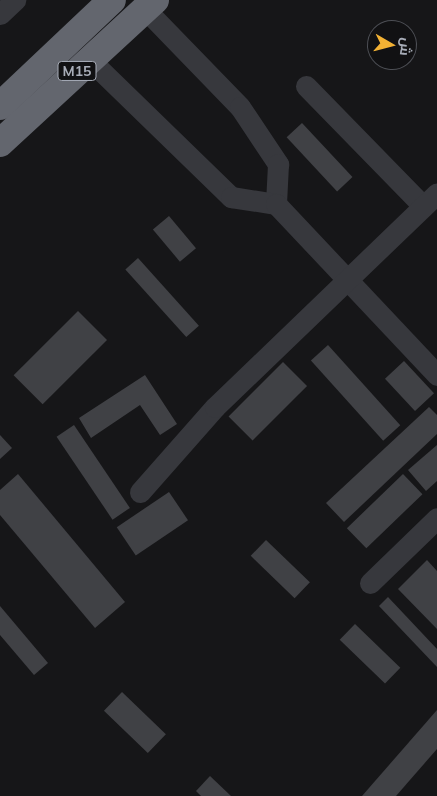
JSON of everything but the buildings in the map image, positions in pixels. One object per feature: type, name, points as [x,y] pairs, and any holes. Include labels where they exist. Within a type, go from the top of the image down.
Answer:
[{"type":"highway","name":"M15","points":[[0,106],[112,0]]},
{"type":"highway","name":"M15","points":[[0,143],[150,5]]},
{"type":"lane","points":[[0,14],[15,0]]},
{"type":"lane","points":[[150,5],[240,107],[278,164],[276,204]]},
{"type":"lane","points":[[90,60],[231,197],[276,204],[437,375]]},
{"type":"lane","points":[[140,492],[215,407],[430,200],[306,86]]},
{"type":"lane","points":[[370,584],[437,518]]}]
